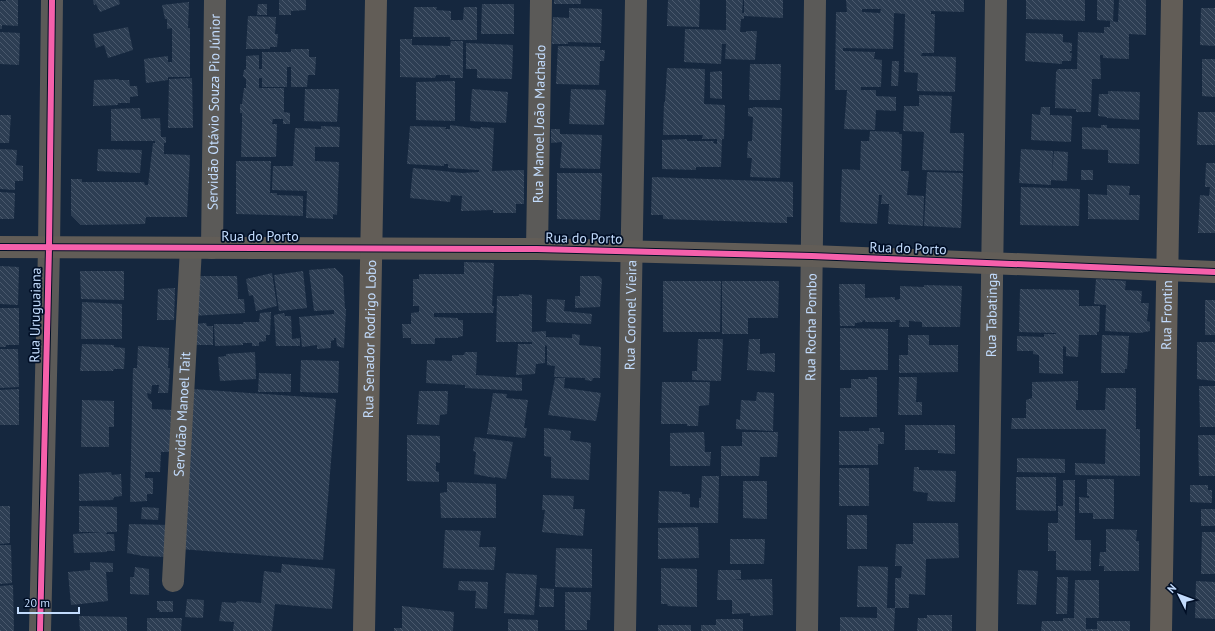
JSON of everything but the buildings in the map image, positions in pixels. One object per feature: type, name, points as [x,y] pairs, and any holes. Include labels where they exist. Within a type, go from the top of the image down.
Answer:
[{"type":"street","name":"Rua Uruguaiana","points":[[40,631],[49,248],[52,0]]},
{"type":"street","name":"Servidão Otávio Souza Pio Júnior","points":[[201,248],[215,0]]},
{"type":"street","name":"Rua Senador Rodrigo Lobo","points":[[364,631],[376,0]]},
{"type":"street","name":"Rua Manoel João Machado","points":[[537,249],[541,0]]},
{"type":"street","name":"Rua Coronel Vieira","points":[[626,631],[636,0]]},
{"type":"street","name":"Rua Rocha Pombo","points":[[807,631],[815,0]]},
{"type":"street","name":"Rua Tabatinga","points":[[987,631],[996,0]]},
{"type":"street","name":"Rua Frontin","points":[[1161,631],[1172,0]]},
{"type":"street","name":"Rua do Porto","points":[[0,248],[537,249],[812,256],[1215,272]]},
{"type":"street","name":"Servidão Manoel Tait","points":[[173,580],[201,248]]},
{"type":"cycle path","points":[[40,631],[49,248],[52,0]]},
{"type":"cycle path","points":[[0,247],[537,249],[812,256],[1215,272]]}]
